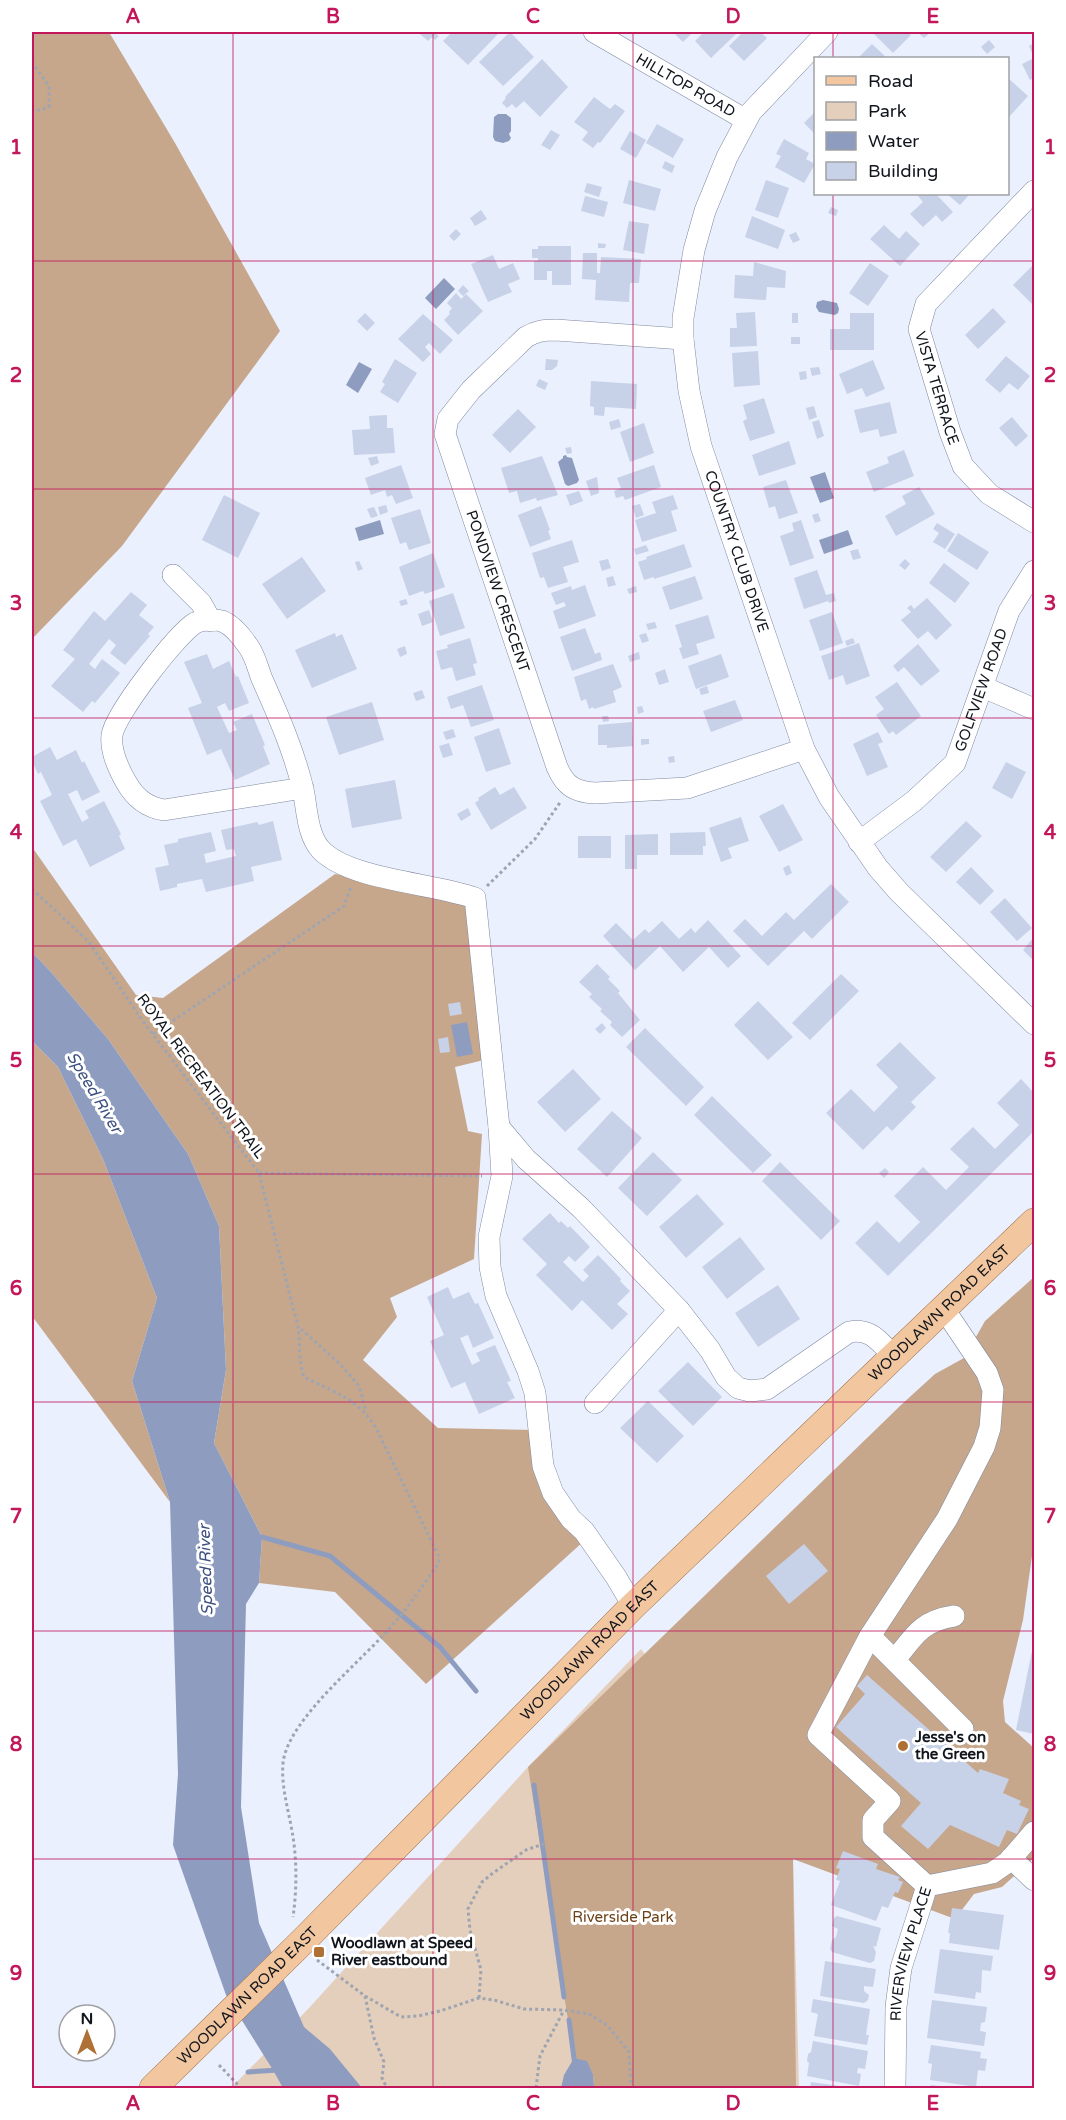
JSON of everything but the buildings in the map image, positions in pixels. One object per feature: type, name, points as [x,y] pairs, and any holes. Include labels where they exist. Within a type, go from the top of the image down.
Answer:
[{"type":"main road","name":"WOODLAWN ROAD EAST","points":[[153,2088],[293,1950],[633,1606],[1035,1222]]},
{"type":"street","name":"HILLTOP ROAD","points":[[594,32],[746,120]]},
{"type":"street","name":"COUNTRY CLUB DRIVE","points":[[828,32],[751,112],[727,157],[699,230],[687,289],[683,339],[689,391],[701,446],[804,749],[829,797],[878,868],[899,892],[1035,1024]]},
{"type":"street","name":"VISTA TERRACE","points":[[1035,191],[926,304],[919,329],[950,432],[963,466],[990,494],[1035,522]]},
{"type":"street","name":"PONDVIEW CRESCENT","points":[[570,787],[562,779],[557,767],[445,434],[448,419],[471,390],[526,337],[540,330],[683,339]]},
{"type":"street","name":"GOLFVIEW ROAD","points":[[859,842],[914,801],[955,763],[1009,611],[1035,571]]},
{"type":"street","points":[[173,575],[201,603],[211,621]]},
{"type":"street","points":[[303,788],[164,810],[145,805],[129,787],[115,758],[112,735],[116,723],[132,698],[183,632],[197,622],[220,620],[229,625],[249,647],[287,736],[303,788],[312,831],[319,848],[337,861],[357,871],[456,891],[475,898],[500,1127],[502,1176],[489,1237],[490,1267],[496,1296],[535,1393],[539,1441],[546,1477],[553,1493],[571,1519],[573,1537],[599,1574],[633,1606]]},
{"type":"street","points":[[983,687],[1035,709]]},
{"type":"street","points":[[570,787],[582,792],[596,793],[687,789],[804,749]]},
{"type":"street","points":[[500,1127],[526,1159],[581,1208],[679,1310],[710,1350],[726,1377],[738,1388],[750,1391],[767,1389],[849,1332],[860,1330],[870,1333],[894,1356]]},
{"type":"street","points":[[927,1886],[873,1837],[873,1821],[890,1801],[819,1735],[870,1636],[947,1519],[984,1447],[990,1428],[993,1390],[987,1373],[944,1309]]},
{"type":"street","points":[[595,1403],[679,1310]]},
{"type":"street","points":[[895,1660],[919,1630],[936,1619],[954,1616]]},
{"type":"street","points":[[870,1636],[963,1729]]},
{"type":"street","name":"RIVERVIEW PLACE","points":[[895,2088],[896,2015],[901,1968],[927,1886],[992,1873],[1016,1853],[1035,1832]]},
{"type":"street","points":[[1016,1853],[1035,1880]]},
{"type":"path","points":[[32,62],[49,86],[49,107],[32,112]]},
{"type":"path","points":[[475,898],[535,839],[570,787]]},
{"type":"path","points":[[153,1034],[344,906],[357,871]]},
{"type":"path","name":"ROYAL RECREATION TRAIL","points":[[32,889],[88,941],[153,1034],[259,1173],[299,1328],[300,1364],[304,1377],[352,1401],[366,1412],[439,1557],[439,1563],[408,1606],[336,1684],[301,1724],[287,1744],[283,1772],[295,1850],[296,1900],[293,1917]]},
{"type":"path","points":[[259,1173],[502,1176]]},
{"type":"path","points":[[299,1328],[340,1364],[359,1386],[366,1412]]},
{"type":"path","points":[[479,1998],[481,1970],[470,1930],[468,1909],[482,1882],[492,1873],[526,1850],[546,1843]]},
{"type":"path","points":[[317,1960],[365,1996],[401,2017],[440,2011],[479,1998],[524,2009],[564,2010],[588,2014],[607,2025],[629,2052],[631,2088]]},
{"type":"path","points":[[365,1996],[374,2038],[384,2062],[382,2078],[387,2088]]},
{"type":"path","points":[[536,2088],[540,2056],[564,2010]]},
{"type":"path","points":[[219,2065],[241,2088]]},
{"type":"green space","points":[[32,32],[109,32],[175,143],[280,331],[122,546],[32,639]]},
{"type":"green space","points":[[32,847],[136,995],[163,998],[335,874],[444,892],[470,904],[484,1060],[455,1067],[468,1131],[482,1134],[474,1259],[390,1298],[397,1317],[363,1360],[438,1428],[537,1430],[584,1541],[426,1684],[335,1592],[259,1583],[262,1537],[214,1443],[226,1370],[219,1226],[188,1154],[108,1039],[32,952]]},
{"type":"green space","points":[[32,1041],[58,1067],[103,1159],[157,1298],[132,1381],[170,1502],[32,1316]]},
{"type":"green space","points":[[1034,1277],[1034,1542],[1023,1620],[1003,1701],[1005,1722],[1034,1748],[1034,1858],[1002,1887],[974,1894],[955,1919],[793,1859],[796,2088],[594,2088],[593,2074],[587,2062],[574,2058],[528,1767],[901,1405],[935,1374],[964,1358],[985,1321]]},
{"type":"green space","name":"Riverside Park","points":[[641,1649],[793,1858],[799,2088],[231,2088],[309,2008],[528,1767]]},
{"type":"water","points":[[498,114],[506,114],[511,118],[509,134],[511,138],[503,143],[495,141],[493,137],[494,117]]},
{"type":"water","points":[[444,278],[455,289],[436,309],[425,298]]},
{"type":"water","points":[[823,300],[837,303],[838,313],[835,315],[819,312],[816,307],[817,302]]},
{"type":"water","points":[[359,362],[372,369],[358,393],[346,385]]},
{"type":"water","points":[[566,455],[572,458],[579,480],[568,486],[565,484],[558,462]]},
{"type":"water","points":[[825,472],[834,498],[820,503],[810,477]]},
{"type":"water","points":[[380,520],[384,534],[359,541],[355,528]]},
{"type":"water","points":[[848,530],[853,544],[824,554],[819,540]]},
{"type":"water","name":"Speed River","points":[[32,952],[108,1039],[188,1154],[219,1226],[226,1370],[214,1443],[262,1537],[259,1583],[246,1604],[241,1807],[259,1923],[304,2027],[330,2049],[362,2088],[283,2088],[226,1995],[173,1845],[178,1774],[170,1502],[132,1381],[157,1298],[103,1159],[58,1067],[32,1041]]},
{"type":"water","points":[[467,1022],[473,1054],[457,1057],[451,1025]]},
{"type":"water","points":[[574,2058],[587,2061],[593,2074],[594,2088],[561,2088],[564,2075]]},
{"type":"waterway","points":[[262,1537],[330,1556],[440,1647],[476,1691]]},
{"type":"waterway","points":[[534,1785],[564,1997]]},
{"type":"waterway","points":[[569,2020],[575,2066]]},
{"type":"waterway","points":[[248,2072],[279,2070]]},
{"type":"place","name":"Jesse's on the Green","points":[[903,1746]]},
{"type":"place","name":"Woodlawn at Speed River eastbound","points":[[319,1952]]}]
